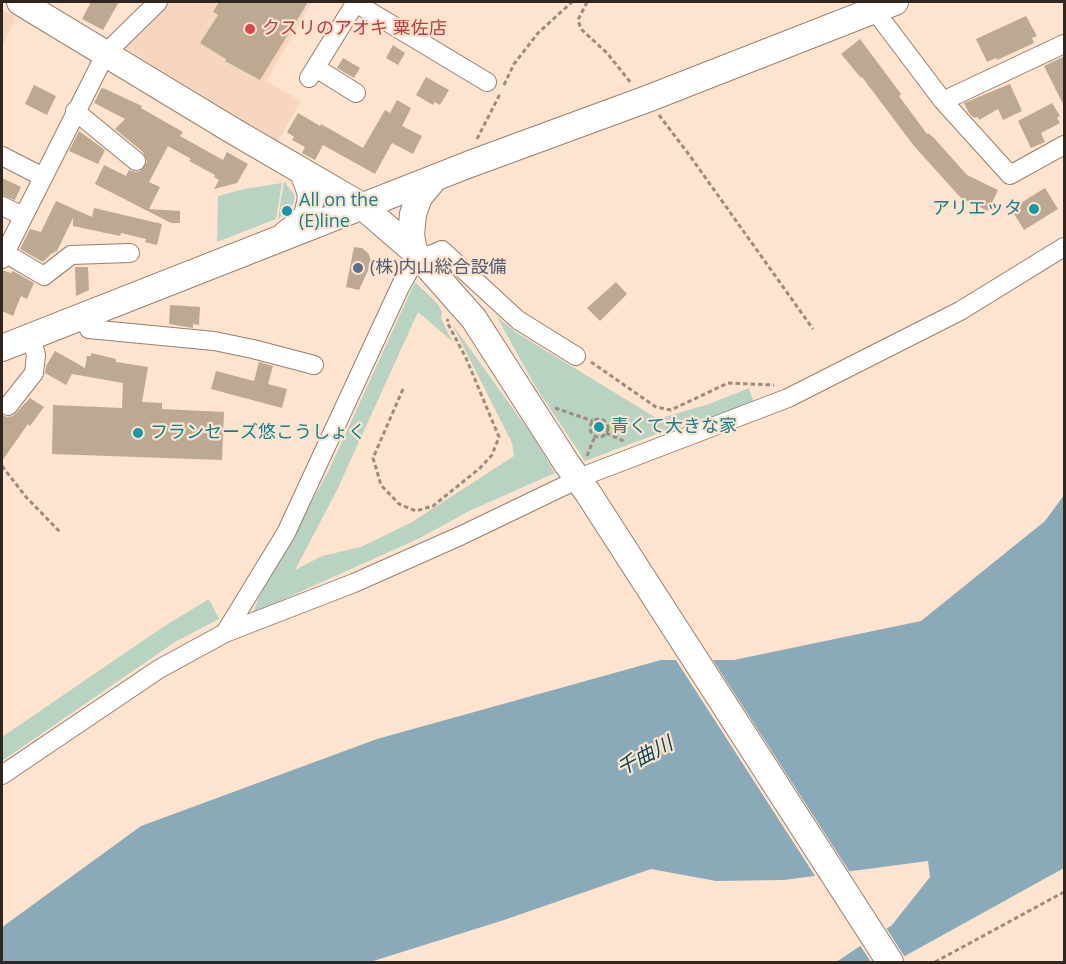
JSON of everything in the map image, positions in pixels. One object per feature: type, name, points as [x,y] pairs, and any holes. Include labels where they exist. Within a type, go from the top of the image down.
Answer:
[{"type":"street","points":[[20,2],[362,206],[518,320],[576,356]]},
{"type":"street","points":[[130,253],[71,255],[44,276],[3,256],[106,53],[158,2]]},
{"type":"street","points":[[356,93],[313,73],[355,2],[487,82]]},
{"type":"street","points":[[2,348],[470,164],[647,99],[879,4],[943,101],[1010,175],[1065,145]]},
{"type":"street","points":[[943,101],[1065,44]]},
{"type":"street","points":[[75,111],[136,161]]},
{"type":"street","points":[[2,156],[43,177]]},
{"type":"street","points":[[281,238],[302,222],[307,215],[311,194],[303,172]]},
{"type":"street","points":[[434,179],[419,197],[413,214],[411,235],[459,302],[474,319],[567,464],[585,476],[890,963]]},
{"type":"street","points":[[2,206],[23,216]]},
{"type":"street","points":[[2,775],[159,669],[225,633],[365,578],[460,536],[585,476],[802,391],[960,311],[1065,247]]},
{"type":"street","points":[[225,633],[286,533],[401,285],[410,269],[426,254]]},
{"type":"street","points":[[83,316],[89,329],[214,341],[314,365]]},
{"type":"street","points":[[8,406],[34,373],[36,355],[31,337]]},
{"type":"path","points":[[470,164],[474,147],[514,64],[538,33],[572,2]]},
{"type":"path","points":[[587,2],[578,20],[582,28],[647,99],[813,329]]},
{"type":"path","points":[[403,389],[373,458],[381,485],[399,504],[416,511],[433,506],[480,468],[492,455],[499,437],[466,358],[447,322],[450,313],[459,302]]},
{"type":"path","points":[[576,356],[585,358],[656,406],[671,410],[728,383],[790,386],[802,391]]},
{"type":"path","points":[[552,403],[556,409],[593,421],[599,419],[604,421],[607,426],[606,433]]},
{"type":"path","points":[[585,476],[595,436],[590,429],[593,421]]},
{"type":"path","points":[[595,436],[606,433]]},
{"type":"path","points":[[606,433],[626,442]]},
{"type":"path","points":[[2,466],[26,497],[60,532]]},
{"type":"path","points":[[935,963],[1065,892]]},
{"type":"shaded area","points":[[166,2],[312,2],[266,81],[301,101],[278,141],[122,46]]},
{"type":"shaded area","points":[[2,9],[16,18],[2,46]]},
{"type":"green space","points":[[284,181],[294,194],[294,201],[291,209],[278,219]]},
{"type":"green space","points":[[282,183],[276,219],[217,242],[218,196]]},
{"type":"green space","points":[[415,282],[438,304],[442,312],[441,319],[453,342],[418,312],[337,490],[295,570],[322,556],[361,547],[412,522],[514,456],[512,443],[452,324],[532,435],[555,473],[469,511],[420,538],[253,613],[259,597],[328,472]]},
{"type":"green space","points":[[497,317],[517,333],[658,419],[709,404],[749,388],[754,403],[654,435],[585,461],[535,386]]},
{"type":"green space","points":[[209,599],[219,619],[175,642],[2,761],[2,737],[163,627]]},
{"type":"water","name":"千曲川","points":[[1064,495],[1064,868],[894,962],[836,962],[892,925],[930,877],[928,861],[784,880],[716,881],[651,869],[504,920],[370,962],[2,962],[2,928],[5,925],[141,826],[377,739],[661,660],[734,660],[921,621],[1045,521]]},
{"type":"pier","points":[[674,657],[711,657],[851,874],[817,879]]},
{"type":"pier","points":[[885,926],[906,959],[901,962],[871,962],[859,944]]},
{"type":"building","points":[[91,2],[119,2],[103,30],[82,19]]},
{"type":"building","name":"クスリのアオキ 粟佐店","points":[[219,2],[308,2],[260,80],[225,61],[226,59],[200,43],[218,15],[213,12]]},
{"type":"building","points":[[1026,16],[1037,36],[1032,38],[1034,43],[997,60],[996,58],[987,62],[976,39]]},
{"type":"building","points":[[860,39],[901,94],[899,96],[927,134],[934,138],[967,175],[998,190],[988,211],[961,198],[914,146],[862,77],[841,54]]},
{"type":"building","points":[[393,45],[405,53],[398,65],[386,58]]},
{"type":"building","points":[[1065,56],[1065,108],[1044,66]]},
{"type":"building","points":[[343,58],[360,68],[354,78],[337,68]]},
{"type":"building","points":[[426,77],[449,90],[440,105],[435,102],[433,105],[416,95]]},
{"type":"building","points":[[1010,84],[1022,111],[1003,120],[998,109],[979,120],[978,117],[974,118],[969,113],[964,103]]},
{"type":"building","points":[[34,85],[56,96],[47,115],[25,104]]},
{"type":"building","points":[[103,88],[142,106],[141,108],[183,132],[180,136],[223,160],[227,152],[248,164],[237,183],[214,189],[219,180],[214,177],[215,175],[168,146],[149,182],[160,187],[149,209],[180,211],[180,223],[171,223],[95,184],[104,165],[126,176],[129,170],[140,171],[147,162],[143,152],[115,129],[125,119],[94,103]]},
{"type":"building","points":[[397,100],[411,108],[402,126],[422,136],[413,154],[392,143],[375,174],[323,145],[315,160],[302,153],[305,147],[292,140],[294,137],[287,132],[298,113],[363,148],[385,110],[390,113]]},
{"type":"building","points":[[1052,103],[1060,116],[1057,118],[1060,123],[1041,133],[1045,142],[1031,148],[1018,121]]},
{"type":"building","points":[[79,131],[105,150],[98,164],[69,151]]},
{"type":"building","points":[[2,178],[21,187],[15,200],[2,195]]},
{"type":"building","name":"アリエッタ","points":[[1045,188],[1058,209],[1024,230],[1011,209]]},
{"type":"building","points":[[56,201],[92,217],[94,208],[162,224],[157,245],[145,242],[146,239],[121,233],[120,236],[73,226],[73,218],[57,251],[43,262],[20,249],[30,229],[41,232]]},
{"type":"building","points":[[354,247],[362,248],[368,253],[372,262],[359,290],[346,287]]},
{"type":"building","points":[[75,267],[88,267],[89,290],[76,296]]},
{"type":"building","points":[[2,270],[11,273],[13,271],[34,283],[27,299],[21,296],[13,316],[2,311]]},
{"type":"building","points":[[616,282],[627,294],[600,321],[587,308]]},
{"type":"building","points":[[170,305],[200,307],[199,325],[193,324],[193,328],[169,324]]},
{"type":"building","name":"フランセーズ悠こうしょく","points":[[55,351],[85,368],[87,356],[91,356],[91,353],[116,359],[116,362],[148,367],[142,402],[162,403],[162,409],[224,412],[222,460],[52,454],[53,405],[122,408],[123,383],[72,374],[66,385],[45,373],[46,366]]},
{"type":"building","points":[[259,362],[273,366],[268,384],[287,389],[282,408],[211,389],[216,371],[254,381]]},
{"type":"building","points":[[30,398],[44,407],[30,426],[28,424],[2,461],[2,415],[13,416]]},
{"type":"place","name":"クスリのアオキ 粟佐店","points":[[250,29]]},
{"type":"place","name":"アリエッタ","points":[[1034,209]]},
{"type":"place","name":"All on the (E)line","points":[[287,211]]},
{"type":"place","name":"(株)内山総合設備","points":[[358,268]]},
{"type":"place","name":"青くて大きな家","points":[[599,427]]},
{"type":"place","name":"フランセーズ悠こうしょく","points":[[138,433]]}]
